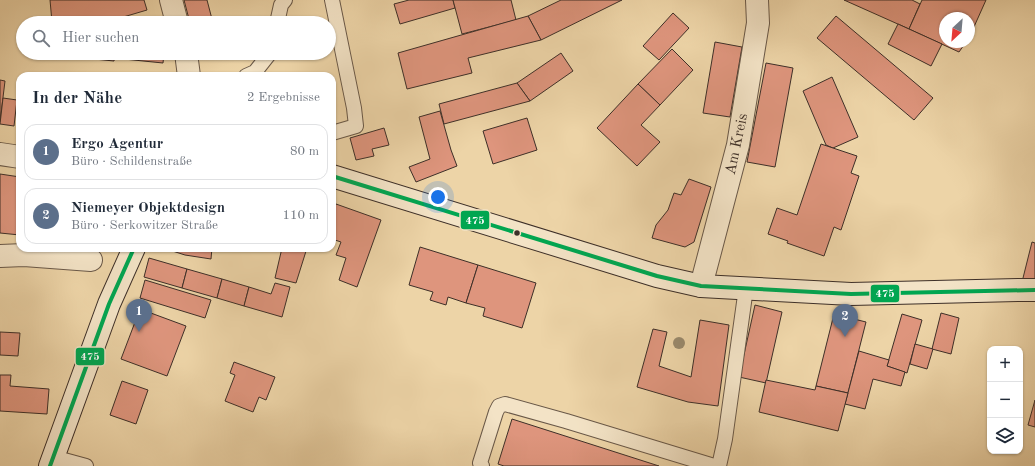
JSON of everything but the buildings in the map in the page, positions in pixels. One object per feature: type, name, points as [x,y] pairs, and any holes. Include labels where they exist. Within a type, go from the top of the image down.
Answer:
[{"type":"street","points":[[171,0],[175,16]]},
{"type":"street","name":"Am Kreis","points":[[700,286],[738,145],[758,23],[757,0]]},
{"type":"street","points":[[187,60],[188,72]]},
{"type":"street","points":[[0,154],[16,156]]},
{"type":"street","points":[[336,177],[657,276],[700,286],[851,294],[1035,290]]},
{"type":"street","points":[[52,462],[109,304],[132,252]]},
{"type":"street","points":[[0,256],[24,255],[91,260]]},
{"type":"lane","points":[[279,16],[285,0]]},
{"type":"lane","points":[[332,0],[335,16]]},
{"type":"lane","points":[[336,20],[356,126],[336,132]]},
{"type":"lane","points":[[255,72],[264,60]]},
{"type":"lane","points":[[719,466],[725,439],[746,288]]},
{"type":"lane","points":[[482,466],[480,463],[496,412],[499,406],[505,404],[714,466]]},
{"type":"lane","points":[[52,462],[86,466]]},
{"type":"transit line","name":"475","points":[[336,177],[657,276],[701,286],[851,294],[1035,290]]},
{"type":"transit line","name":"475","points":[[50,466],[109,304],[132,252]]},
{"type":"place","name":"Ergo Agentur","points":[[139,332]]},
{"type":"place","name":"Niemeyer Objektdesign","points":[[845,337]]}]
